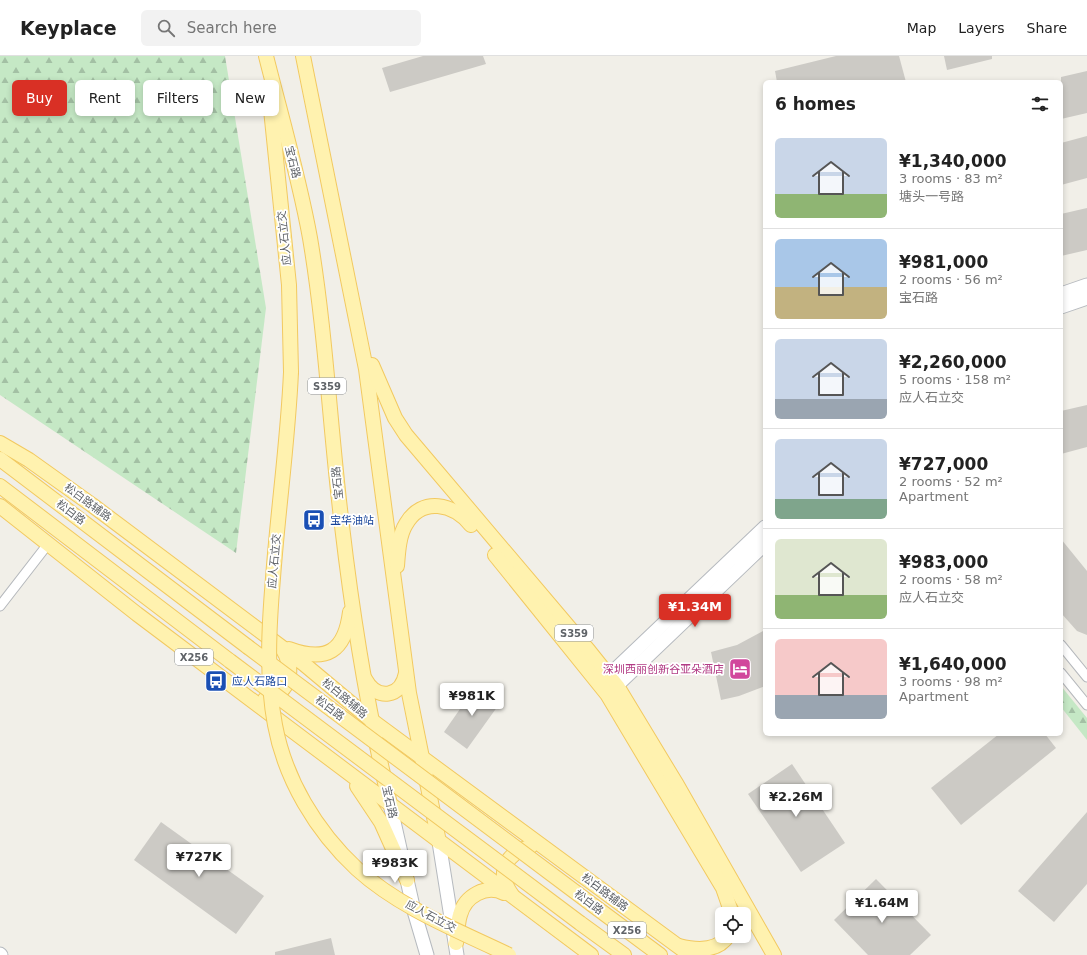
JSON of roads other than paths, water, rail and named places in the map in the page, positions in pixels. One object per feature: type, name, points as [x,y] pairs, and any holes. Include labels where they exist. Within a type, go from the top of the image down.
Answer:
[{"type":"main road","name":"应人石立交","points":[[266,56],[289,285],[291,372],[274,566],[270,649],[271,691],[275,725],[289,771],[301,798],[316,821],[337,848],[357,868],[382,888],[407,905],[509,955]]},
{"type":"main road","name":"宝石路","points":[[266,56],[310,237],[318,296],[351,600],[371,720],[390,804]]},
{"type":"main road","name":"S359","points":[[303,56],[358,324],[375,424],[406,672],[420,755],[439,842]]},
{"type":"main road","name":"S359","points":[[358,324],[381,389],[406,435],[608,685],[677,785],[774,955]]},
{"type":"main road","name":"松白路辅路","points":[[0,443],[62,483],[280,646],[371,720],[690,955]]},
{"type":"main road","name":"松白路","points":[[0,459],[248,647],[660,955]]},
{"type":"main road","name":"松白路","points":[[0,486],[230,661],[624,955]]},
{"type":"main road","name":"X256","points":[[0,506],[241,693],[390,804]]},
{"type":"main road","points":[[396,598],[399,551],[406,524],[412,516],[420,510],[429,507],[447,507],[455,510],[467,520],[608,685],[724,888],[730,907]]},
{"type":"main road","points":[[280,646],[309,654],[330,652],[339,646],[345,636],[351,600]]},
{"type":"main road","points":[[241,693],[250,697],[262,699],[272,697],[280,692],[287,684],[290,674],[290,664],[280,646]]},
{"type":"main road","points":[[364,677],[372,689],[384,694],[391,693],[402,686],[406,672]]},
{"type":"main road","points":[[347,773],[382,822],[407,880]]},
{"type":"main road","points":[[390,804],[591,955]]},
{"type":"main road","points":[[513,897],[507,889],[504,880],[504,870],[507,862],[513,854],[521,849],[530,847],[549,850]]},
{"type":"main road","points":[[457,949],[460,915],[463,907],[472,897],[481,891],[491,890],[500,891],[513,897]]},
{"type":"main road","points":[[676,945],[692,949],[704,949],[716,946],[720,943]]},
{"type":"street","points":[[1063,293],[1087,285]]},
{"type":"street","points":[[1063,306],[1087,298]]},
{"type":"street","points":[[608,685],[763,529]]},
{"type":"street","points":[[0,606],[48,544]]},
{"type":"street","points":[[608,685],[763,546]]},
{"type":"street","points":[[1063,648],[1087,678]]},
{"type":"street","points":[[1063,676],[1087,706]]},
{"type":"street","name":"宝石路","points":[[390,804],[420,934],[427,955]]},
{"type":"street","points":[[439,842],[457,949]]},
{"type":"place","name":"宝华油站","points":[[314,520]]},
{"type":"place","name":"深圳西丽创新谷亚朵酒店","points":[[740,669]]},
{"type":"place","name":"应人石路口","points":[[216,681]]}]
